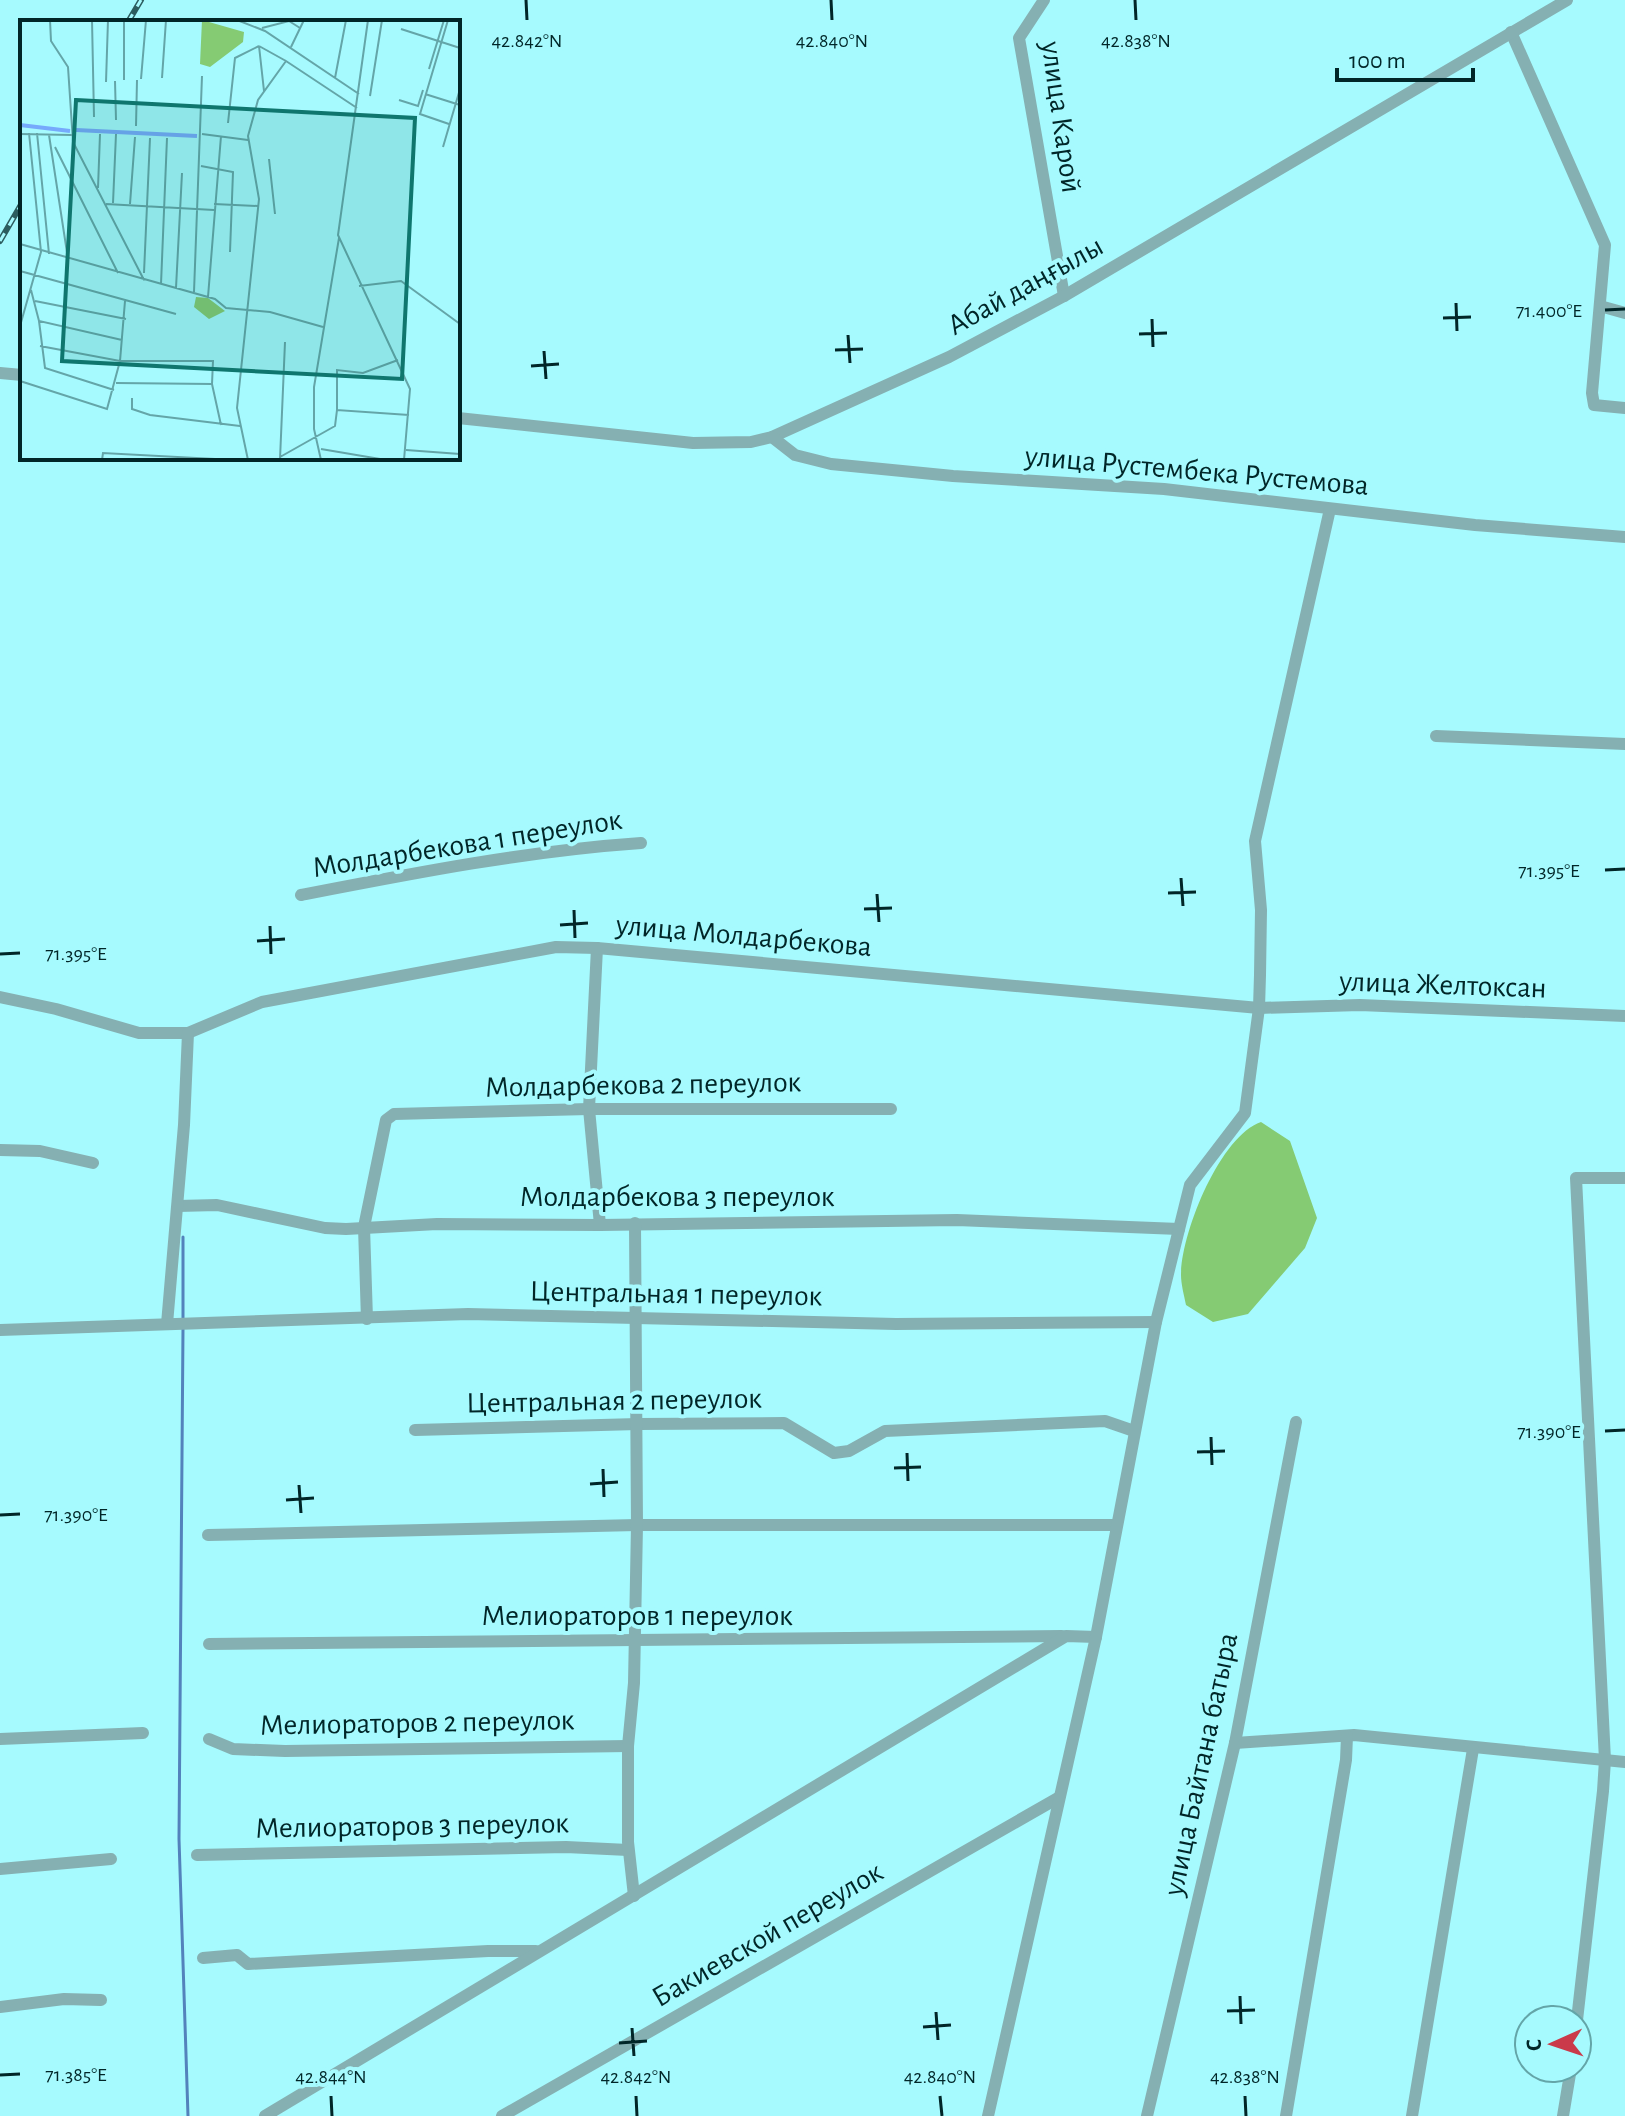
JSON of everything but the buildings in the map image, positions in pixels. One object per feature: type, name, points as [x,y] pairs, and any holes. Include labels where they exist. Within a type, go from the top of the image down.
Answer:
[{"type":"street","name":"улица Карой","points":[[1044,0],[1019,38],[1064,296]]},
{"type":"street","name":"Абай даңғылы","points":[[460,418],[693,443],[751,442],[772,437],[949,357],[1064,296],[1567,0]]},
{"type":"street","points":[[1511,32],[1605,245],[1592,393],[1594,405],[1625,408]]},
{"type":"street","points":[[1600,306],[1625,313]]},
{"type":"street","points":[[0,373],[20,375]]},
{"type":"street","name":"улица Рустембека Рустемова","points":[[772,437],[795,455],[831,464],[953,476],[1164,489],[1475,525],[1625,537]]},
{"type":"street","points":[[984,2115],[1096,1637],[1156,1322],[1190,1185],[1245,1113],[1259,1008],[1261,910],[1255,841],[1330,509]]},
{"type":"street","points":[[1436,736],[1625,744]]},
{"type":"street","name":"Молдарбекова 1 переулок","points":[[301,895],[566,848],[641,843]]},
{"type":"street","name":"улица Молдарбекова","points":[[0,997],[56,1009],[139,1033],[188,1033],[262,1002],[556,947],[597,948],[1259,1008]]},
{"type":"street","points":[[597,948],[589,1109],[600,1225]]},
{"type":"street","name":"улица Желтоксан","points":[[1259,1008],[1360,1005],[1625,1016]]},
{"type":"street","points":[[167,1324],[178,1206],[188,1033]]},
{"type":"street","name":"Молдарбекова 2 переулок","points":[[364,1227],[386,1120],[394,1114],[589,1109],[891,1109]]},
{"type":"street","points":[[0,1150],[40,1151],[93,1163]]},
{"type":"street","points":[[1579,2004],[1605,1760],[1576,1178],[1625,1178]]},
{"type":"street","name":"Молдарбекова 3 переулок","points":[[178,1206],[217,1205],[325,1228],[437,1224],[957,1220],[1179,1229]]},
{"type":"street","points":[[634,1896],[628,1850],[628,1746],[634,1683],[637,1525],[635,1223]]},
{"type":"street","points":[[364,1227],[367,1319]]},
{"type":"street","name":"Центральная 1 переулок","points":[[0,1330],[468,1314],[896,1324],[1156,1322]]},
{"type":"street","name":"Центральная 2 переулок","points":[[415,1430],[784,1423],[834,1453],[849,1451],[885,1431],[1105,1421],[1134,1431]]},
{"type":"street","name":"улица Байтана батыра","points":[[1147,2116],[1235,1743],[1296,1422]]},
{"type":"street","points":[[208,1535],[637,1525],[1117,1525]]},
{"type":"street","points":[[265,2116],[1066,1636]]},
{"type":"street","name":"Мелиораторов 1 переулок","points":[[209,1644],[1096,1637]]},
{"type":"street","points":[[0,1739],[143,1733]]},
{"type":"street","points":[[1235,1743],[1347,1736],[1625,1762]]},
{"type":"street","points":[[1286,2116],[1346,1760],[1347,1736]]},
{"type":"street","name":"Мелиораторов 2 переулок","points":[[209,1739],[233,1749],[285,1751],[628,1746]]},
{"type":"street","points":[[1412,2116],[1473,1749]]},
{"type":"street","name":"Бакиевской переулок","points":[[502,2116],[1058,1798]]},
{"type":"street","name":"Мелиораторов 3 переулок","points":[[197,1855],[566,1847],[628,1850]]},
{"type":"street","points":[[0,1869],[111,1859]]},
{"type":"street","points":[[203,1958],[237,1955],[248,1964],[538,1951]]},
{"type":"street","points":[[0,2007],[64,1999],[101,2000]]},
{"type":"street","points":[[1563,2116],[1568,2084]]},
{"type":"green space","points":[[1261,1122],[1290,1141],[1317,1218],[1305,1248],[1248,1314],[1213,1322],[1186,1305],[1181,1275],[1188,1235],[1218,1165],[1246,1131]]},
{"type":"waterway","points":[[183,1237],[183,1320]]},
{"type":"waterway","points":[[183,1328],[179,1839],[188,2116]]},
{"type":"railway","points":[[129,20],[141,0]]},
{"type":"railway","points":[[0,241],[20,206]]}]
